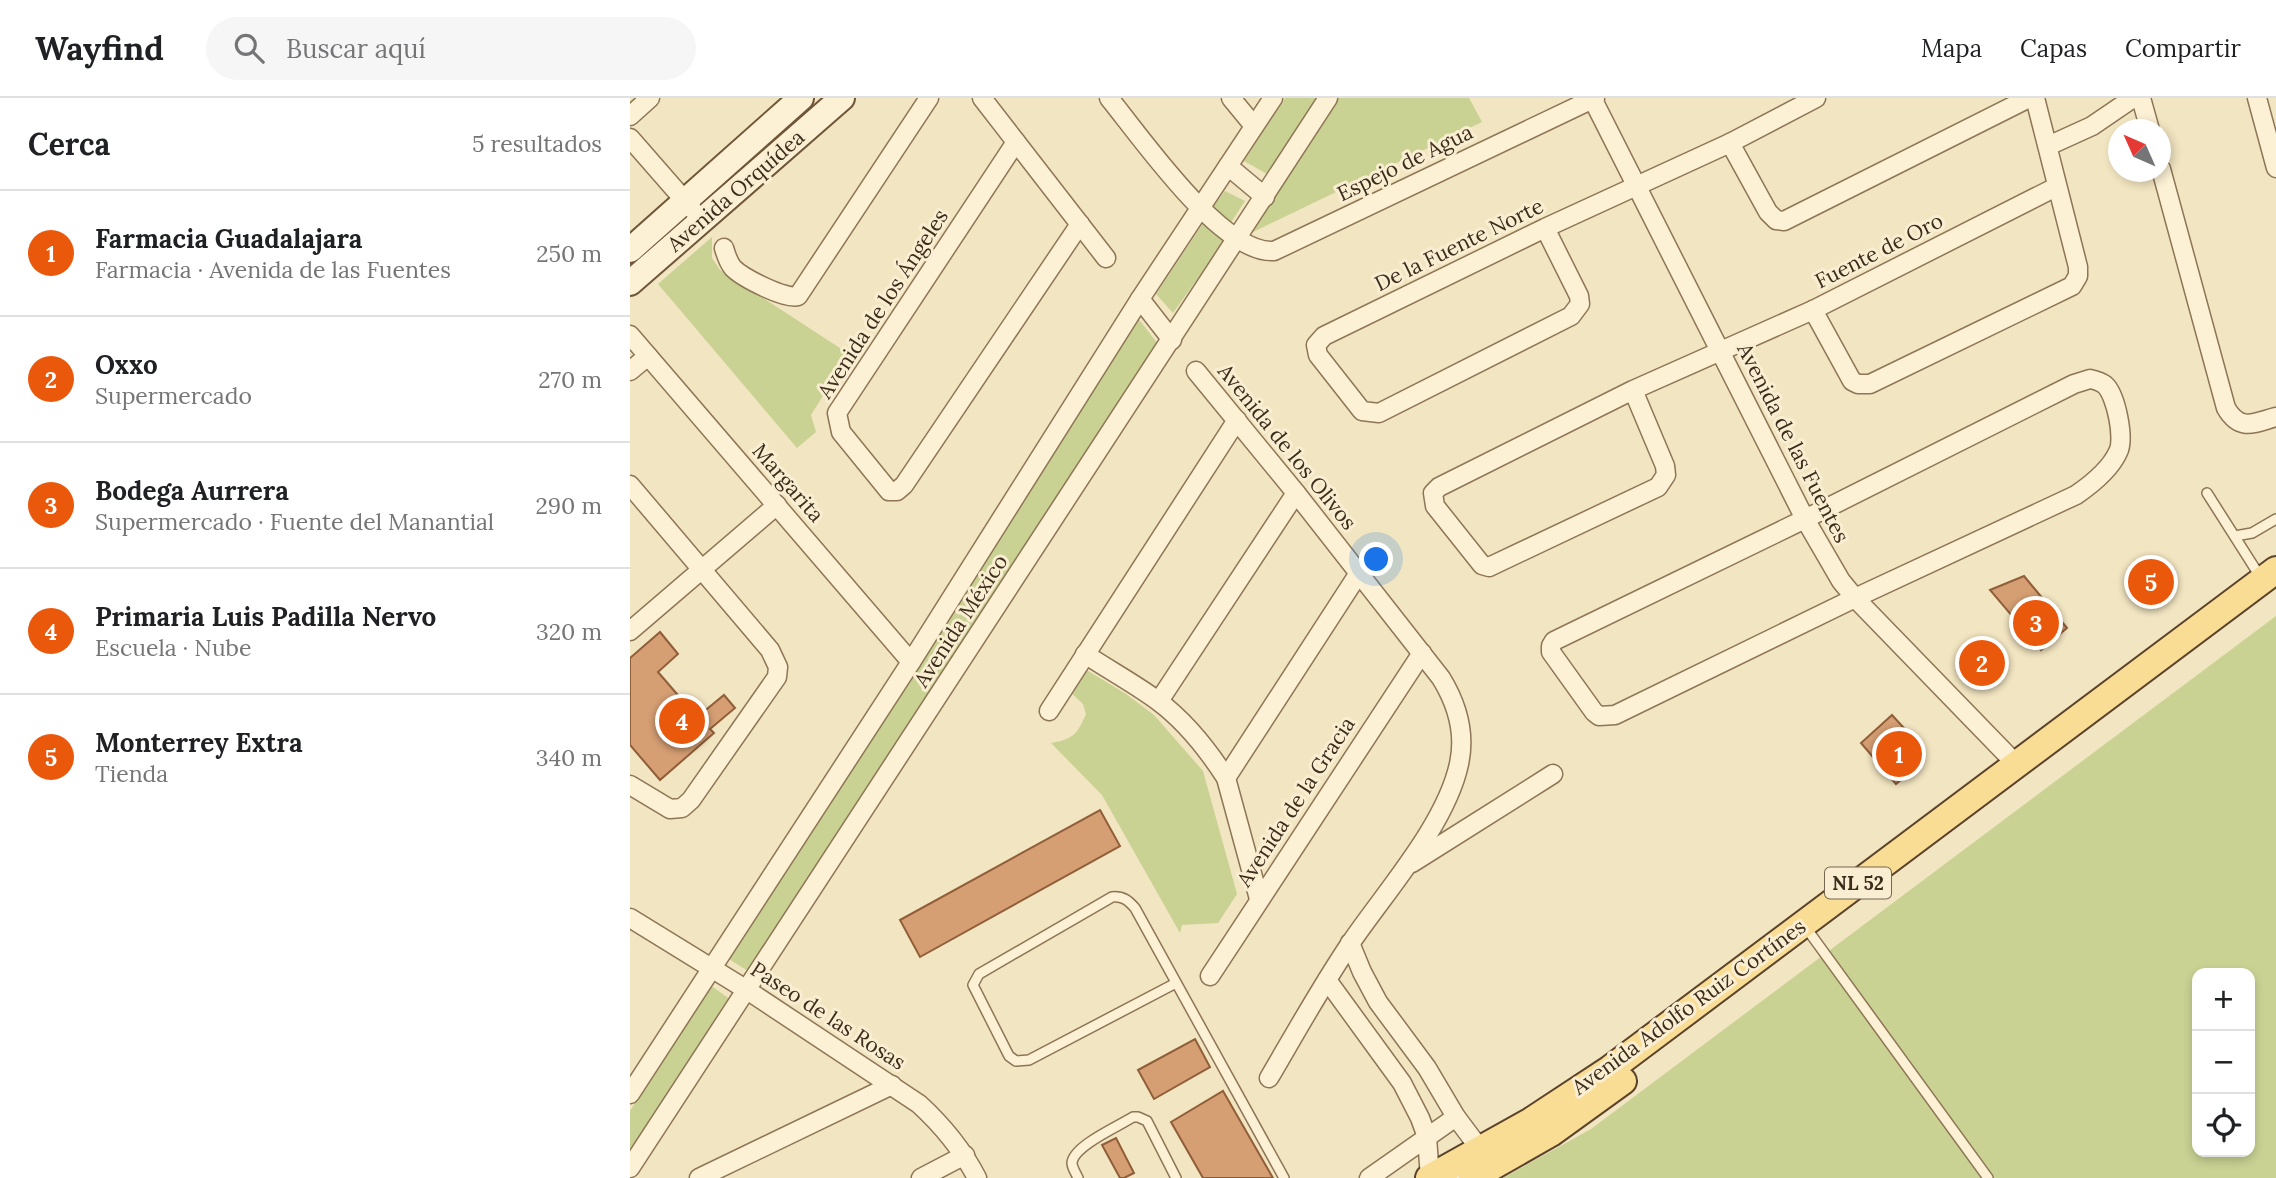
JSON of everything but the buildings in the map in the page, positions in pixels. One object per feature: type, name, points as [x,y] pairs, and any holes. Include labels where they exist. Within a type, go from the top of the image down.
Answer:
[{"type":"main road","name":"Avenida Adolfo Ruiz Cortínes","points":[[1430,1178],[1481,1151],[1610,1069],[1807,930],[2022,771],[2271,580]]},
{"type":"main road","points":[[1472,1178],[1560,1126],[1807,930]]},
{"type":"street","points":[[630,116],[650,98]]},
{"type":"street","name":"Avenida Orquídea","points":[[630,250],[801,98]]},
{"type":"street","name":"Avenida Orquídea","points":[[630,283],[842,98]]},
{"type":"street","points":[[724,248],[727,259],[740,274],[786,296],[798,296],[929,98]]},
{"type":"street","points":[[982,98],[1106,258]]},
{"type":"street","name":"Espejo de Agua","points":[[1109,98],[1200,210],[1261,252],[1274,251],[1593,98]]},
{"type":"street","points":[[1231,98],[1254,126]]},
{"type":"street","name":"Avenida México","points":[[630,1094],[911,662],[1140,299],[1273,98]]},
{"type":"street","name":"Avenida México","points":[[630,1168],[1328,98]]},
{"type":"street","name":"Avenida de las Fuentes","points":[[1593,98],[1635,187],[1805,519],[1841,581],[2022,771]]},
{"type":"street","name":"De la Fuente Norte","points":[[1545,228],[1579,296],[1580,304],[1571,316],[1386,410],[1371,414],[1362,411],[1318,355],[1316,345],[1324,336],[1545,228],[1730,143],[1816,98]]},
{"type":"street","points":[[1730,143],[1768,212],[1776,220],[1784,221],[2029,98]]},
{"type":"street","points":[[1813,310],[1852,381],[1864,385],[2067,289],[2076,282],[2078,267],[2035,98]]},
{"type":"street","points":[[2048,146],[2092,126],[2133,98]]},
{"type":"street","points":[[2141,98],[2147,119]]},
{"type":"street","points":[[2257,98],[2276,168]]},
{"type":"street","points":[[630,138],[704,220]]},
{"type":"street","name":"Avenida de los Ángeles","points":[[1016,142],[837,413],[841,432],[888,491],[897,491],[904,485],[1080,224]]},
{"type":"street","points":[[1228,166],[1265,197]]},
{"type":"street","points":[[2165,182],[2226,408],[2231,417],[2246,425],[2276,417]]},
{"type":"street","name":"Fuente de Oro","points":[[1633,390],[1665,466],[1666,475],[1663,482],[1634,499],[1486,567],[1435,506],[1433,493],[1439,487],[1633,390],[1813,310],[2056,187]]},
{"type":"street","points":[[1140,299],[1172,340]]},
{"type":"street","name":"Margarita","points":[[630,335],[911,662]]},
{"type":"street","points":[[630,371],[648,356]]},
{"type":"street","name":"Avenida de los Olivos","points":[[1196,371],[1441,678],[1454,700],[1462,733],[1460,764],[1426,837],[1350,943],[1269,1078]]},
{"type":"street","points":[[2096,380],[2110,392],[2122,439],[2116,457],[2104,472],[2076,495],[1854,597],[1615,715],[1600,716],[1594,712],[1551,652],[1554,641],[2074,384],[2096,380]]},
{"type":"street","points":[[1049,711],[1237,420]]},
{"type":"street","points":[[630,785],[670,809],[682,808],[691,800],[777,677],[778,667],[770,650],[632,493]]},
{"type":"street","points":[[1159,701],[1296,493]]},
{"type":"street","points":[[630,631],[777,505]]},
{"type":"street","points":[[1226,778],[1359,573]]},
{"type":"street","name":"Avenida de la Gracia","points":[[1210,976],[1422,653]]},
{"type":"street","points":[[1085,654],[1159,701],[1204,747],[1226,778],[1259,899]]},
{"type":"street","points":[[1406,867],[1553,774]]},
{"type":"street","name":"Paseo de las Rosas","points":[[630,918],[747,990],[919,1104],[942,1125],[965,1155],[977,1178]]},
{"type":"street","points":[[1350,943],[1378,1002],[1427,1068],[1486,1157],[1485,1162],[1456,1178]]},
{"type":"street","points":[[1326,980],[1402,1083],[1416,1109],[1427,1137],[1430,1178]]},
{"type":"street","points":[[699,1178],[892,1085]]},
{"type":"street","points":[[1369,1178],[1457,1117]]},
{"type":"street","points":[[921,1178],[965,1155]]},
{"type":"lane","points":[[2207,494],[2235,536],[2271,580]]},
{"type":"lane","points":[[2235,536],[2259,530],[2276,519]]},
{"type":"lane","points":[[1176,983],[1022,1062],[1009,1056],[973,985],[979,974],[1112,897],[1119,896],[1127,900],[1135,908],[1284,1178]]},
{"type":"lane","points":[[1807,930],[1987,1178]]},
{"type":"lane","points":[[1078,1178],[1072,1166],[1078,1149],[1133,1117],[1147,1121],[1176,1178]]},
{"type":"green space","points":[[1285,98],[1316,98],[1267,174],[1244,161]]},
{"type":"green space","points":[[1337,98],[1469,98],[1482,122],[1253,232]]},
{"type":"green space","points":[[1225,191],[1245,201],[1230,224],[1213,207]]},
{"type":"green space","points":[[1206,219],[1225,240],[1173,313],[1156,294]]},
{"type":"green space","points":[[712,237],[712,258],[720,270],[849,354],[811,415],[816,432],[797,448],[658,284]]},
{"type":"green space","points":[[1137,317],[1158,344],[753,974],[727,958]]},
{"type":"green space","points":[[2276,616],[2276,1178],[1503,1178],[1591,1129]]},
{"type":"green space","points":[[1080,666],[1154,715],[1203,771],[1237,894],[1218,923],[1182,925],[1180,933],[1102,795],[1051,743],[1073,735],[1086,714],[1083,704],[1069,691]]},
{"type":"green space","points":[[710,985],[734,1002],[630,1162],[630,1111]]},
{"type":"place","name":"Monterrey Extra","points":[[2151,582]]},
{"type":"place","name":"Bodega Aurrera","points":[[2036,623]]},
{"type":"place","name":"Oxxo","points":[[1982,663]]},
{"type":"place","name":"Primaria Luis Padilla Nervo","points":[[682,721]]},
{"type":"place","name":"Farmacia Guadalajara","points":[[1899,754]]}]
